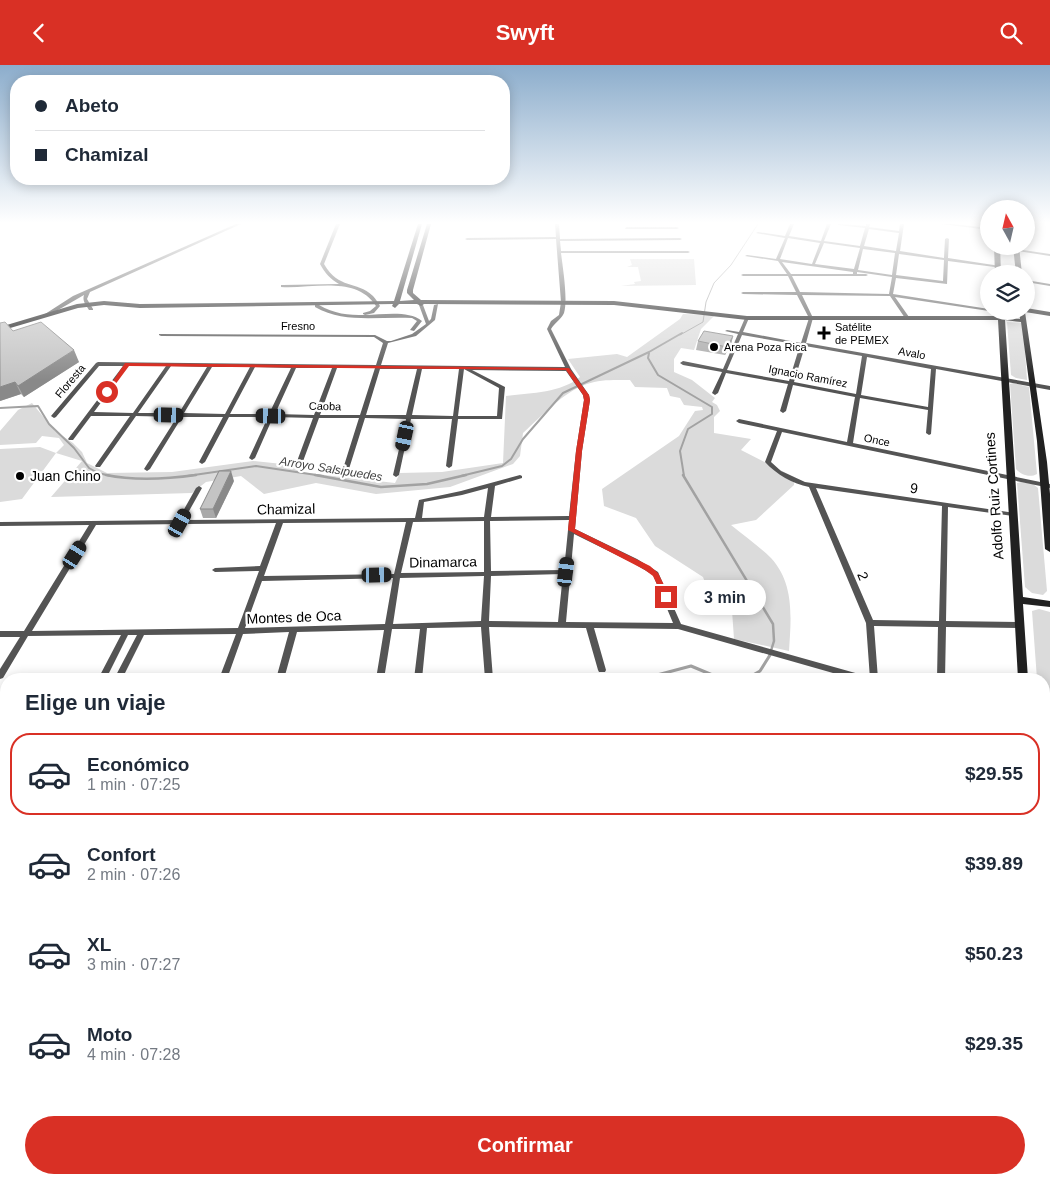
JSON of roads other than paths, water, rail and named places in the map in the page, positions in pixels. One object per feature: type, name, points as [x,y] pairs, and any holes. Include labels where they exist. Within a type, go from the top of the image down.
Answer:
[{"type":"main road","points":[[396,304],[404,276]]},
{"type":"main road","points":[[410,293],[414,276]]},
{"type":"main road","points":[[400,292],[410,293],[421,305],[563,304]]},
{"type":"main road","points":[[0,329],[44,316],[90,307],[624,303],[666,310],[748,318],[907,317],[980,314]]},
{"type":"main road","points":[[0,333],[90,307]]},
{"type":"main road","points":[[1035,312],[1050,314]]},
{"type":"main road","name":"Adolfo Ruiz Cortines","points":[[1001,320],[1023,673]]},
{"type":"main road","points":[[1021,320],[1024,321],[1035,385],[1048,485],[1050,549]]},
{"type":"main road","points":[[1018,601],[1050,604]]},
{"type":"street","points":[[44,316],[88,292],[123,276]]},
{"type":"street","points":[[317,286],[322,276]]},
{"type":"street","points":[[331,276],[342,285]]},
{"type":"street","points":[[561,276],[563,304],[561,315],[549,329],[568,369],[584,391],[587,400],[579,451],[562,623]]},
{"type":"street","points":[[783,411],[811,318],[790,276]]},
{"type":"street","points":[[894,276],[891,295],[907,317]]},
{"type":"street","points":[[901,276],[945,283],[945,276]]},
{"type":"street","points":[[1035,282],[1050,285]]},
{"type":"street","points":[[283,286],[342,285],[370,293],[377,304],[372,312],[358,316]]},
{"type":"street","points":[[88,292],[84,301],[90,307]]},
{"type":"street","points":[[743,293],[891,295],[980,309]]},
{"type":"street","points":[[396,304],[397,311],[405,316]]},
{"type":"street","points":[[317,305],[336,314],[405,316],[418,319],[419,324],[411,331],[386,342],[345,472]]},
{"type":"street","points":[[405,316],[421,305],[428,324],[433,320],[436,305]]},
{"type":"street","points":[[716,393],[748,318]]},
{"type":"street","name":"Fresno","points":[[161,335],[375,336],[386,342],[402,340],[414,335],[428,324]]},
{"type":"street","name":"Avalo","points":[[728,331],[1050,387]]},
{"type":"street","points":[[850,444],[865,355]]},
{"type":"street","name":"Ignacio Ramírez","points":[[683,363],[930,409]]},
{"type":"street","name":"Floresta","points":[[54,416],[98,364],[568,369]]},
{"type":"street","points":[[71,439],[127,364]]},
{"type":"street","points":[[98,466],[169,365]]},
{"type":"street","points":[[147,469],[211,365]]},
{"type":"street","points":[[202,462],[253,366]]},
{"type":"street","points":[[252,458],[294,366]]},
{"type":"street","points":[[299,464],[335,367]]},
{"type":"street","points":[[396,475],[420,367]]},
{"type":"street","points":[[929,433],[934,367]]},
{"type":"street","points":[[449,466],[464,368]]},
{"type":"street","name":"Floresta","points":[[464,368],[502,387],[500,418]]},
{"type":"street","name":"Caoba","points":[[90,414],[500,418]]},
{"type":"street","name":"Once","points":[[740,421],[1048,485]]},
{"type":"street","name":"9","points":[[780,430],[768,462],[780,472],[803,484],[1013,514]]},
{"type":"street","points":[[381,673],[397,575],[421,501],[462,493],[520,477]]},
{"type":"street","points":[[489,673],[485,624],[488,573],[487,519],[492,484]]},
{"type":"street","name":"2","points":[[812,486],[870,623],[874,673]]},
{"type":"street","points":[[180,523],[200,488]]},
{"type":"street","points":[[941,673],[945,505]]},
{"type":"street","name":"Chamizal","points":[[1,526],[94,523],[573,518]]},
{"type":"street","points":[[225,673],[280,521]]},
{"type":"street","points":[[2,673],[94,523]]},
{"type":"street","points":[[572,530],[635,561],[656,574],[678,626]]},
{"type":"street","points":[[215,570],[264,568]]},
{"type":"street","name":"Dinamarca","points":[[259,579],[566,572]]},
{"type":"street","name":"Montes de Oca","points":[[0,634],[240,631],[390,625],[562,623],[678,626],[844,673]]},
{"type":"street","points":[[870,623],[1020,625]]},
{"type":"street","points":[[419,673],[424,625]]},
{"type":"street","points":[[590,625],[602,669]]},
{"type":"street","points":[[282,673],[294,629]]},
{"type":"street","points":[[105,673],[126,632]]},
{"type":"street","points":[[121,673],[142,632]]},
{"type":"waterway","name":"Arroyo Salsipuedes","points":[[680,335],[703,322],[706,302],[714,283],[720,276]]},
{"type":"waterway","name":"Arroyo Salsipuedes","points":[[461,476],[502,466],[511,459],[523,439],[563,393],[649,352],[682,333]]},
{"type":"waterway","points":[[649,353],[648,358],[658,375],[712,407],[712,414],[688,429],[680,451],[684,476]]},
{"type":"waterway","name":"Arroyo Salsipuedes","points":[[0,408],[38,406],[49,424],[74,448],[89,468],[108,475]]},
{"type":"waterway","name":"Arroyo Salsipuedes","points":[[187,476],[256,466],[323,476]]},
{"type":"waterway","name":"Arroyo Salsipuedes","points":[[108,475],[151,479],[196,475]]},
{"type":"waterway","name":"Arroyo Salsipuedes","points":[[315,475],[381,487],[427,484],[466,475]]},
{"type":"waterway","points":[[683,475],[773,624],[774,641],[769,656]]},
{"type":"waterway","points":[[756,673],[760,671],[769,656]]},
{"type":"waterway","points":[[665,673],[691,666],[708,673]]},
{"type":"place","name":"Satélite de PEMEX","points":[[824,333]]},
{"type":"place","name":"Arena Poza Rica","points":[[714,347]]},
{"type":"place","name":"Juan Chino","points":[[20,476]]}]
